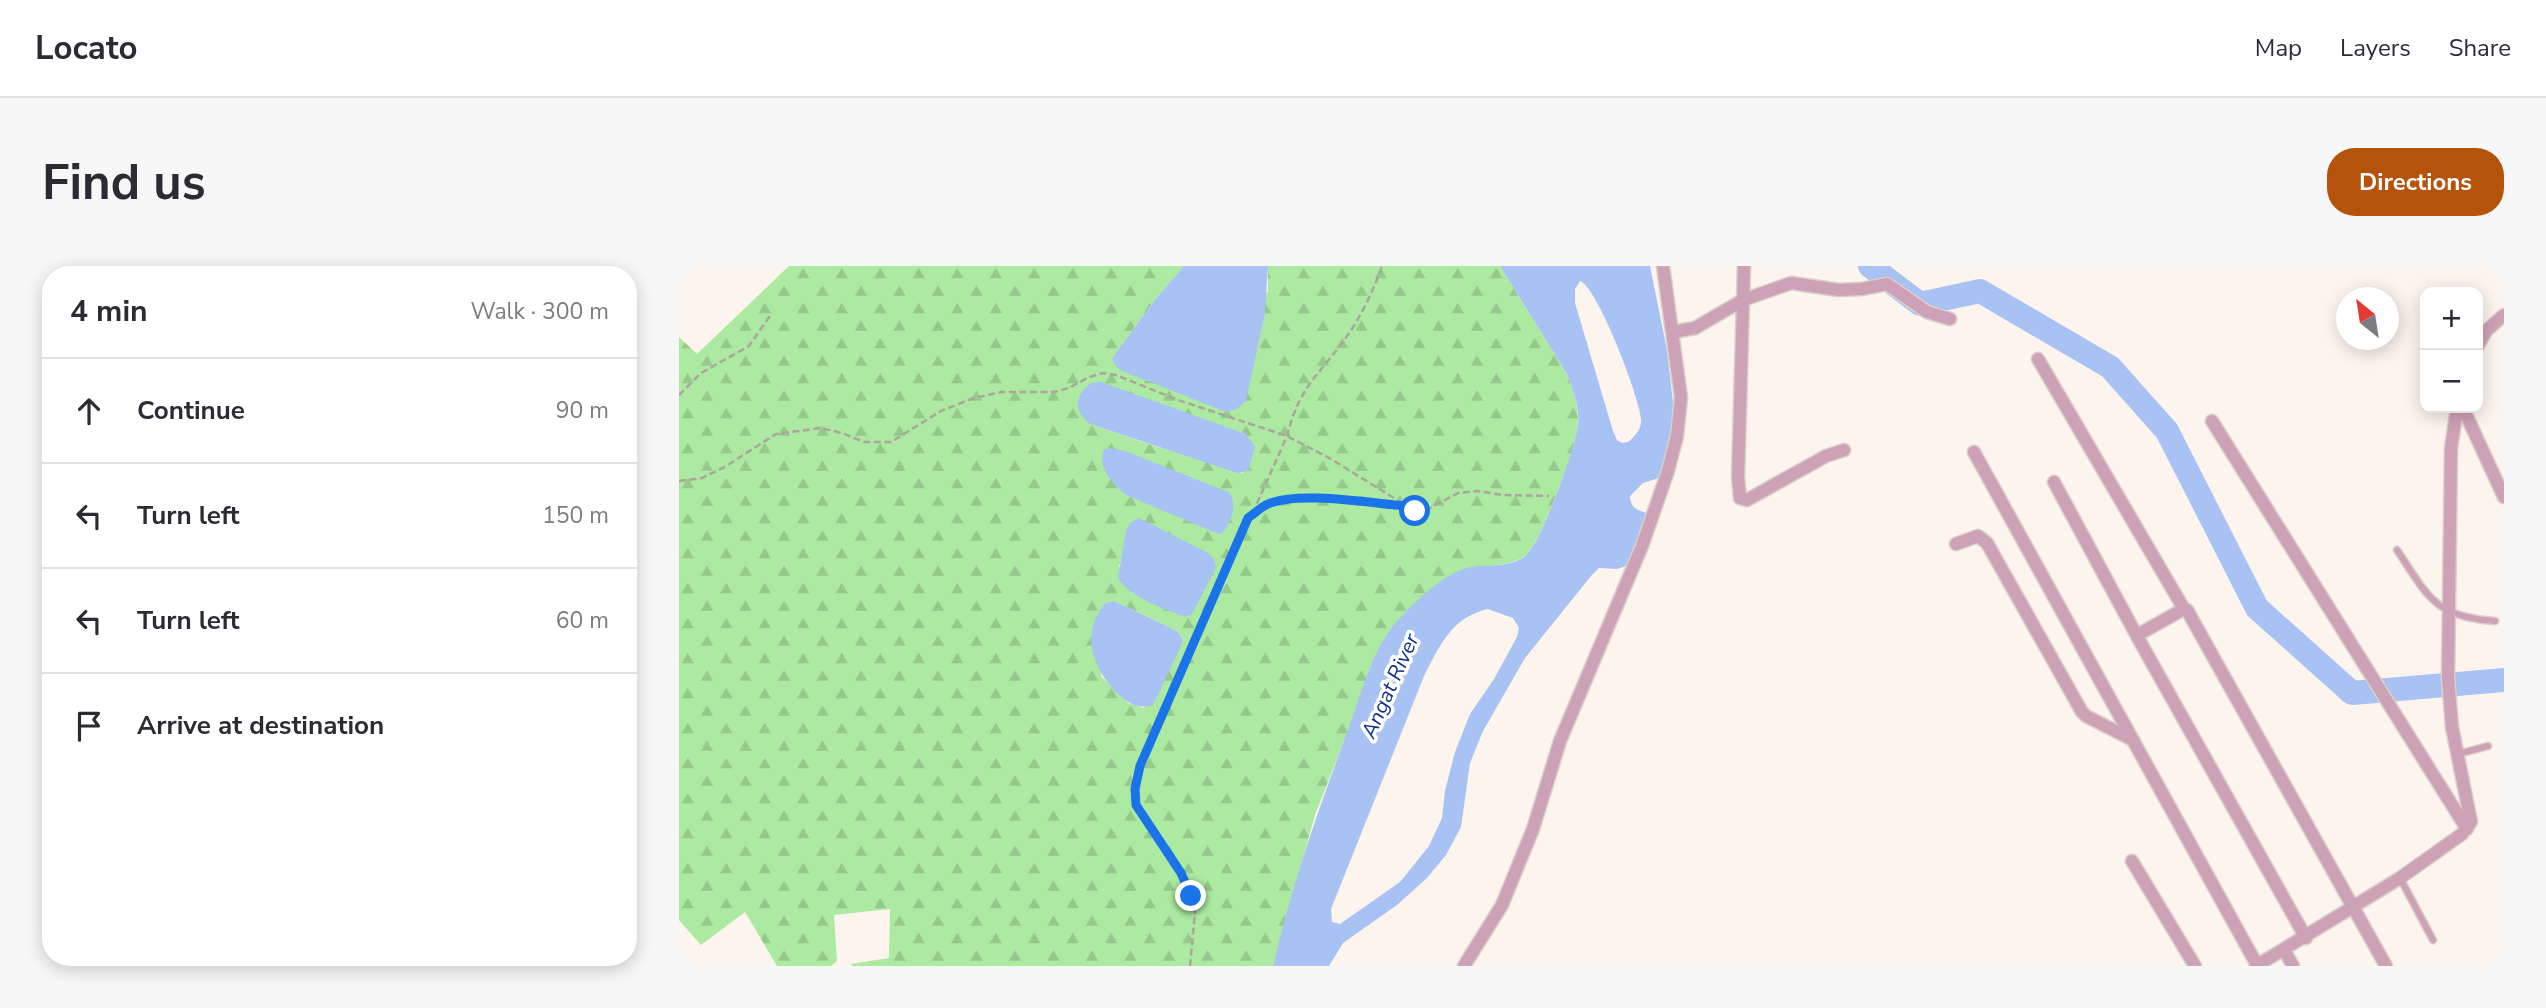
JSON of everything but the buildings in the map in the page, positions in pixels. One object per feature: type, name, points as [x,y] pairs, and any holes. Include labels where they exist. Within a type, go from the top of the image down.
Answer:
[{"type":"street","points":[[1464,966],[1502,905],[1533,829],[1560,741],[1655,512],[1677,436],[1681,397],[1663,266]]},
{"type":"street","points":[[1744,266],[1738,477],[1740,498],[1747,500],[1819,460],[1844,450]]},
{"type":"street","points":[[1673,332],[1695,328],[1743,300],[1791,282],[1839,290],[1887,284],[1927,312],[1950,319]]},
{"type":"street","points":[[2483,336],[2504,315]]},
{"type":"street","points":[[2038,359],[2197,628],[2386,966]]},
{"type":"street","points":[[1974,452],[2256,966],[2400,878],[2467,829],[2471,822],[2467,794],[2456,755],[2448,683],[2451,448],[2459,413]]},
{"type":"street","points":[[2462,413],[2504,497]]},
{"type":"street","points":[[2212,421],[2467,829]]},
{"type":"street","points":[[2054,482],[2305,937]]},
{"type":"street","points":[[1956,544],[1978,536],[1987,543],[2082,712],[2134,741]]},
{"type":"street","points":[[2138,638],[2141,633],[2184,609]]},
{"type":"street","points":[[2132,861],[2195,966]]},
{"type":"street","points":[[2284,950],[2293,966]]},
{"type":"lane","points":[[2397,550],[2441,608],[2479,620],[2495,621]]},
{"type":"lane","points":[[2456,755],[2488,746]]},
{"type":"lane","points":[[2400,878],[2433,940]]},
{"type":"path","points":[[1190,966],[1195,912],[1191,896],[1181,873],[1136,805],[1135,789],[1140,766],[1248,518],[1287,436],[1300,396],[1343,342],[1361,312],[1382,266]]},
{"type":"path","points":[[679,395],[701,373],[749,346],[772,313]]},
{"type":"path","points":[[679,481],[702,478],[723,468],[776,434],[821,428],[864,442],[891,442],[941,411],[971,399],[1001,393],[1054,392],[1103,373],[1116,375],[1178,400],[1287,436],[1331,459],[1415,511],[1426,510],[1458,493],[1477,491],[1503,495],[1549,496]]},
{"type":"path","points":[[1248,518],[1267,505],[1284,500],[1311,498],[1404,506]]},
{"type":"green space","points":[[789,266],[1184,266],[1157,297],[1112,358],[1268,292],[1268,266],[1500,266],[1567,374],[1575,397],[1578,421],[1558,491],[1541,531],[1526,555],[1514,561],[1490,566],[1384,639],[1315,815],[1273,966],[852,966],[851,964],[889,958],[890,909],[834,915],[837,961],[831,966],[777,966],[745,912],[701,945],[679,920],[679,337],[697,354]],"holes":[[[1178,411],[1246,434],[1243,473],[1090,424]],[[1126,531],[1185,617],[1132,592],[1119,566],[1124,553]],[[1114,601],[1177,631],[1182,638],[1144,708],[1128,703],[1101,676]]]},
{"type":"water","points":[[1184,266],[1268,266],[1265,313],[1246,401],[1237,409],[1226,412],[1122,371],[1112,358],[1157,297]]},
{"type":"water","name":"Angat River","points":[[1500,266],[1650,266],[1667,350],[1675,420],[1662,477],[1643,483],[1630,496],[1634,507],[1650,514],[1629,565],[1617,569],[1599,568],[1525,658],[1483,731],[1470,763],[1461,827],[1446,855],[1427,878],[1397,905],[1343,943],[1329,966],[1273,966],[1296,879],[1315,823],[1363,687],[1384,639],[1409,608],[1433,587],[1467,568],[1504,564],[1524,557],[1539,535],[1571,454],[1578,425],[1577,406],[1567,374]],"holes":[[[1580,281],[1597,302],[1607,321],[1639,407],[1641,423],[1638,432],[1628,442],[1617,440],[1613,431],[1575,303],[1575,289]],[[1488,609],[1513,618],[1519,628],[1517,637],[1494,679],[1470,714],[1455,752],[1445,791],[1442,818],[1429,846],[1400,882],[1340,924],[1332,922],[1331,909],[1424,676],[1442,643],[1456,626],[1465,618]]]},
{"type":"water","points":[[1101,382],[1246,434],[1255,447],[1248,471],[1237,473],[1090,424],[1078,408],[1079,398],[1091,383]]},
{"type":"water","points":[[1109,448],[1125,451],[1228,492],[1233,507],[1225,530],[1221,534],[1216,533],[1126,495],[1104,469],[1102,456],[1104,450]]},
{"type":"water","points":[[1139,518],[1208,553],[1214,559],[1216,568],[1192,614],[1185,617],[1148,602],[1129,590],[1118,577],[1126,531],[1130,523]]},
{"type":"water","points":[[1114,601],[1177,631],[1182,638],[1182,644],[1153,705],[1136,706],[1123,698],[1106,680],[1095,659],[1091,637],[1093,626],[1104,604]]},
{"type":"waterway","points":[[1870,266],[1920,304],[1980,291],[2110,367],[2167,431],[2257,608],[2352,693],[2504,680]]},
{"type":"route","points":[[1191,896],[1181,873],[1136,805],[1135,789],[1140,766],[1248,518],[1267,505],[1284,500],[1311,498],[1404,506],[1415,511]]}]
